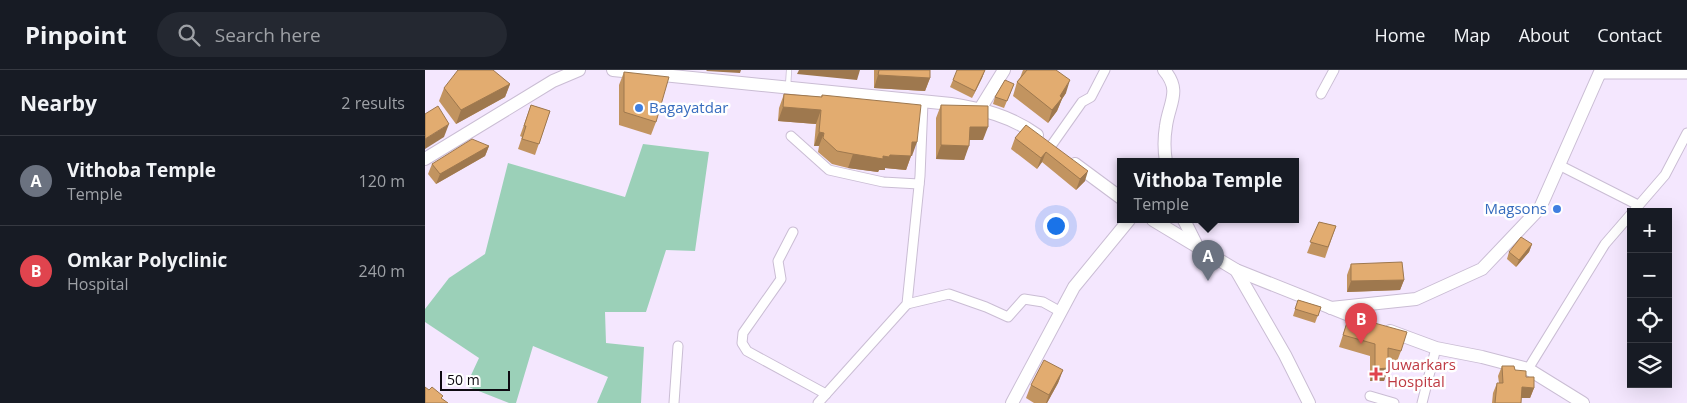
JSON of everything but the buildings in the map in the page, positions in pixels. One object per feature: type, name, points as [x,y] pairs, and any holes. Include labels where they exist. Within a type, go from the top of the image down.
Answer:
[{"type":"main road","points":[[425,159],[553,81],[579,70]]},
{"type":"main road","points":[[613,70],[951,104],[980,109],[1005,117],[1032,132],[1117,195]]},
{"type":"main road","points":[[980,109],[1004,70]]},
{"type":"main road","points":[[1164,70],[1171,78],[1174,94],[1166,125],[1164,149],[1165,158]]},
{"type":"main road","points":[[1329,308],[1416,299],[1482,269],[1540,208],[1600,72]]},
{"type":"main road","points":[[1012,403],[1074,288],[1127,223]]},
{"type":"main road","points":[[1158,223],[1236,270],[1329,308],[1436,348],[1529,369],[1583,403]]},
{"type":"main road","points":[[1186,223],[1197,246]]},
{"type":"main road","points":[[1236,270],[1285,355],[1309,403]]},
{"type":"street","points":[[1058,152],[1082,102],[1091,97],[1105,70]]},
{"type":"street","points":[[1321,94],[1333,70]]},
{"type":"street","points":[[1600,72],[1687,74]]},
{"type":"street","points":[[907,304],[919,184],[923,102]]},
{"type":"street","points":[[1636,208],[1665,175],[1687,133]]},
{"type":"street","points":[[791,136],[829,170],[883,182],[919,184]]},
{"type":"street","points":[[1559,165],[1631,208]]},
{"type":"street","points":[[1529,369],[1605,244],[1627,218]]},
{"type":"street","points":[[793,232],[778,261],[781,279],[743,333],[743,343],[747,351],[826,394]]},
{"type":"street","points":[[818,403],[907,304],[949,294],[1008,317],[1024,299],[1043,302],[1061,312]]},
{"type":"street","points":[[674,403],[678,346]]},
{"type":"street","points":[[1422,403],[1436,348]]},
{"type":"street","points":[[1370,396],[1394,403]]},
{"type":"lane","points":[[788,88],[789,70]]},
{"type":"green space","points":[[643,144],[709,152],[695,251],[666,250],[646,312],[605,312],[606,343],[644,347],[641,403],[597,403],[608,377],[533,346],[516,403],[509,403],[466,386],[479,358],[425,322],[425,309],[449,278],[485,254],[508,163],[625,197]]},
{"type":"place","name":"Bagayatdar","points":[[639,108]]},
{"type":"place","name":"Magsons","points":[[1557,209]]},
{"type":"place","name":"Vithoba Temple","points":[[1208,281]]},
{"type":"place","name":"Omkar Polyclinic","points":[[1361,344]]},
{"type":"place","name":"Juwarkars Hospital","points":[[1376,374]]}]
